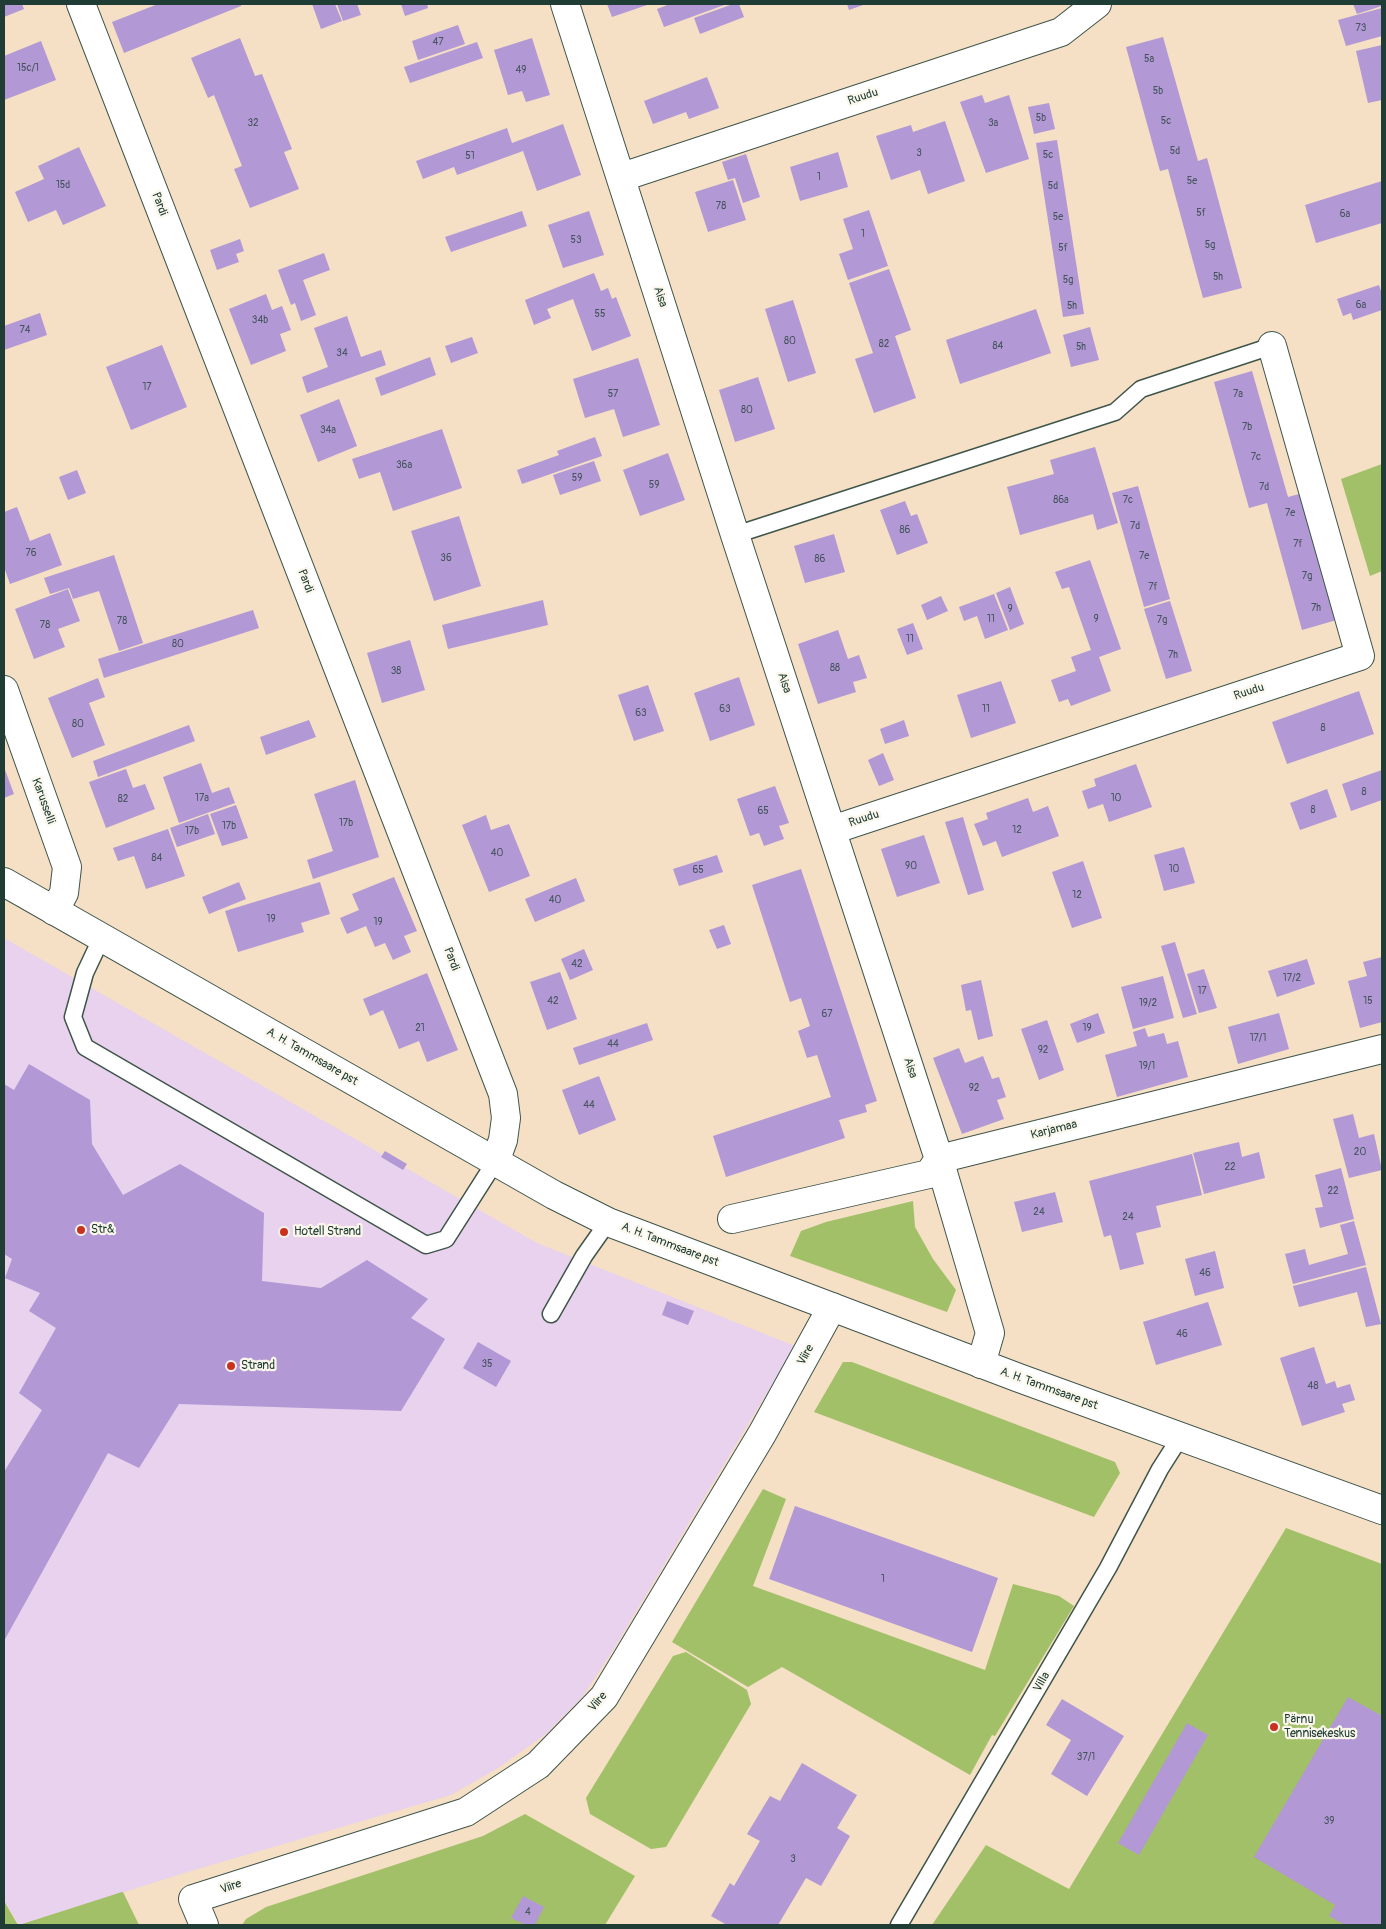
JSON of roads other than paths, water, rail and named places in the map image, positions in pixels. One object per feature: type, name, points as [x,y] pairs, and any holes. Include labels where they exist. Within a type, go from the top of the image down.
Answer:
[{"type":"street","name":"Pardi","points":[[81,4],[503,1094],[506,1118],[504,1140],[495,1162]]},
{"type":"street","name":"Aisa","points":[[566,4],[735,535],[939,1159],[990,1333],[981,1364]]},
{"type":"street","name":"Ruudu","points":[[622,177],[1061,32],[1097,4]]},
{"type":"street","name":"Ruudu","points":[[832,830],[1360,656],[1272,346]]},
{"type":"street","name":"Karusselli","points":[[4,690],[67,867],[64,893],[54,911]]},
{"type":"street","name":"A. H. Tammsaare pst","points":[[4,882],[495,1162],[608,1222],[981,1364],[1382,1510]]},
{"type":"street","name":"Karjamaa","points":[[732,1219],[928,1174],[939,1159],[1382,1049]]},
{"type":"street","name":"Viire","points":[[204,1925],[193,1899],[466,1812],[538,1765],[604,1697],[762,1434],[832,1307]]},
{"type":"lane","points":[[735,535],[1115,412],[1141,389],[1272,346]]},
{"type":"lane","points":[[101,939],[85,973],[73,1017],[85,1047],[426,1245],[446,1239],[495,1162]]},
{"type":"lane","points":[[552,1314],[584,1256],[608,1222]]},
{"type":"lane","name":"Villa","points":[[899,1925],[1108,1568],[1160,1469],[1181,1436]]},
{"type":"place","name":"Str&","points":[[81,1230]]},
{"type":"place","name":"Hotell Strand","points":[[284,1232]]},
{"type":"place","name":"Strand","points":[[231,1366]]},
{"type":"place","name":"Pärnu Tennisekeskus","points":[[1274,1727]]}]
